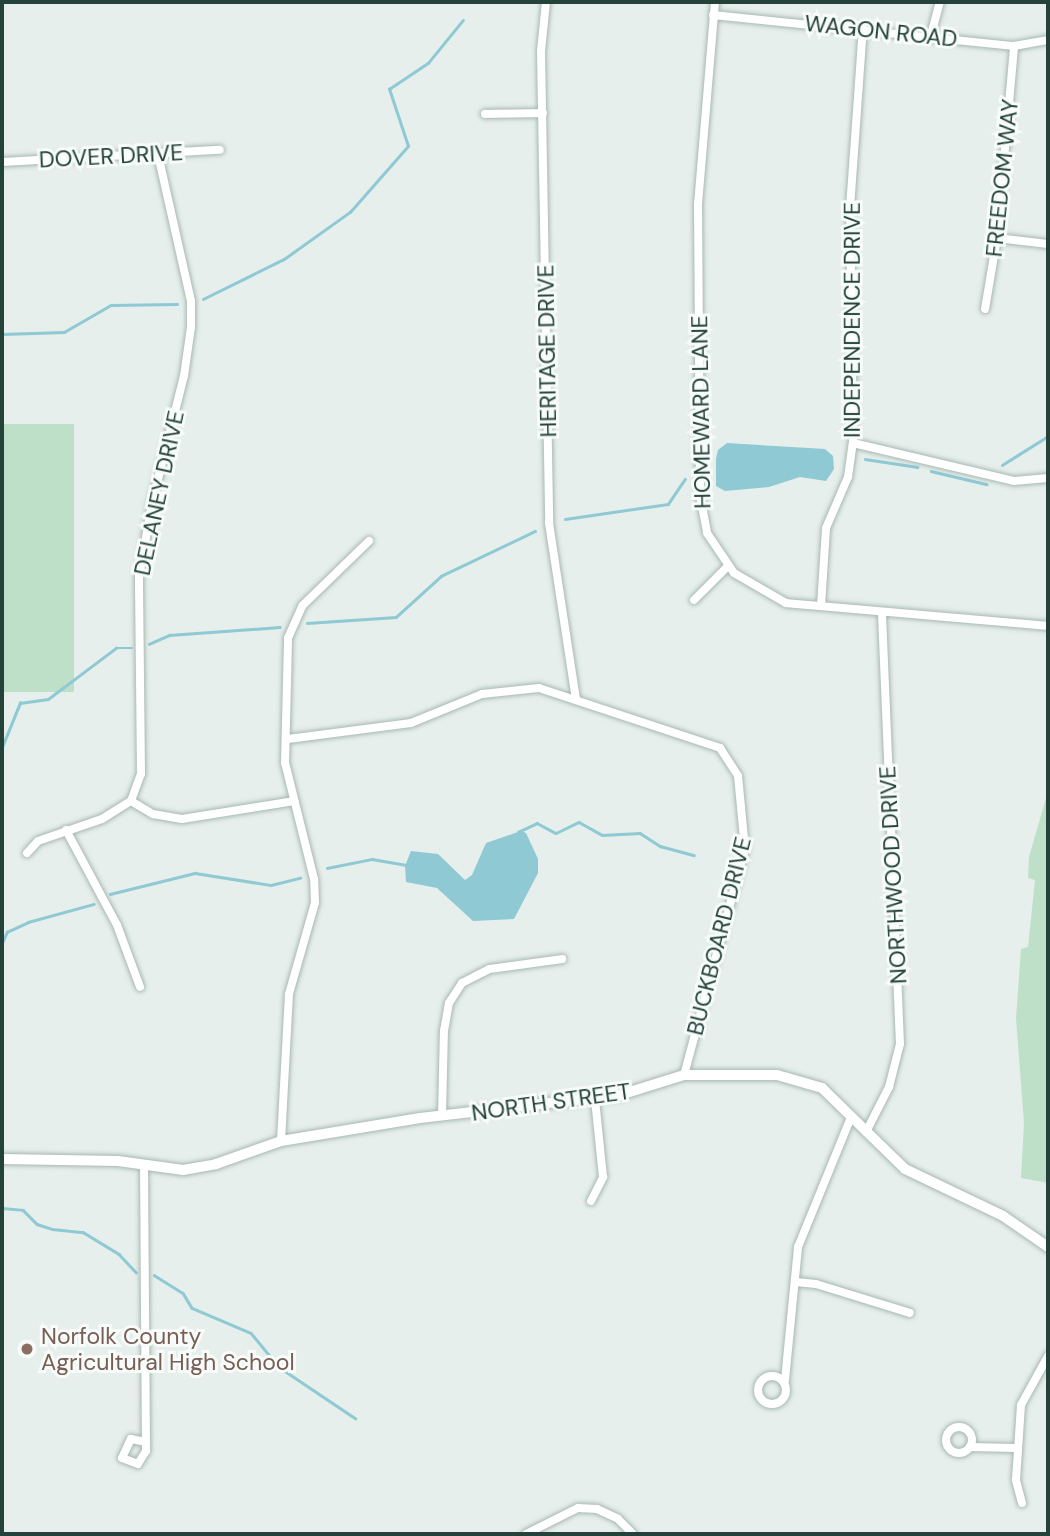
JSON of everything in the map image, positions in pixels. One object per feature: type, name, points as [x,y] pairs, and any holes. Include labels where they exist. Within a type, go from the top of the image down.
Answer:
[{"type":"street","name":"HERITAGE DRIVE","points":[[546,2],[543,113],[550,523],[576,700]]},
{"type":"street","name":"HOMEWARD LANE","points":[[715,2],[698,204],[699,496],[707,533],[728,566],[767,596],[786,603],[1048,626]]},
{"type":"street","points":[[931,35],[940,2]]},
{"type":"street","name":"WAGON ROAD","points":[[713,15],[863,27],[1014,46],[1048,40]]},
{"type":"street","name":"INDEPENDENCE DRIVE","points":[[821,606],[826,528],[848,477],[853,443],[850,208],[863,27]]},
{"type":"street","name":"FREEDOM WAY","points":[[985,309],[997,238],[1014,46]]},
{"type":"street","points":[[485,114],[543,113]]},
{"type":"street","name":"DOVER DRIVE","points":[[2,162],[220,150]]},
{"type":"street","name":"DELANEY DRIVE","points":[[131,800],[141,774],[139,577],[152,503],[184,376],[191,327],[191,302],[158,154]]},
{"type":"street","points":[[997,238],[1048,244]]},
{"type":"street","points":[[853,443],[1014,481],[1048,478]]},
{"type":"street","points":[[281,1141],[289,994],[315,903],[314,879],[285,763],[288,739],[288,638],[303,605],[369,541]]},
{"type":"street","points":[[694,600],[728,566]]},
{"type":"street","name":"NORTHWOOD DRIVE","points":[[866,1132],[889,1087],[900,1044],[882,612]]},
{"type":"street","name":"BUCKBOARD DRIVE","points":[[288,739],[411,723],[482,694],[514,688],[539,688],[705,740],[725,752],[738,776],[746,821],[745,849],[684,1075]]},
{"type":"street","points":[[27,853],[37,841],[102,819],[131,800],[153,814],[182,818],[295,801]]},
{"type":"street","points":[[66,830],[117,925],[140,987]]},
{"type":"street","points":[[442,1116],[444,1031],[449,1003],[462,983],[490,969],[562,960]]},
{"type":"street","name":"NORTH STREET","points":[[2,1159],[144,1165],[183,1170],[211,1166],[281,1141],[442,1116],[595,1099],[634,1092],[684,1075],[798,1078],[822,1088],[917,1177],[1003,1216],[1048,1247]]},
{"type":"street","points":[[591,1201],[603,1177],[595,1099]]},
{"type":"street","points":[[785,1380],[802,1232],[851,1117]]},
{"type":"street","points":[[144,1165],[146,1443]]},
{"type":"street","points":[[796,1282],[816,1284],[910,1314]]},
{"type":"street","points":[[1022,1503],[1016,1485],[1016,1448],[1021,1405],[1048,1356]]},
{"type":"street","points":[[970,1447],[1016,1448]]},
{"type":"street","points":[[526,1534],[578,1508],[597,1509],[618,1519],[633,1534]]},
{"type":"green space","points":[[2,424],[74,424],[74,692],[2,692]]},
{"type":"green space","points":[[1048,791],[1048,1183],[1021,1178],[1024,1123],[1016,1018],[1021,949],[1028,947],[1035,880],[1028,878],[1029,857]]},
{"type":"water","points":[[727,443],[825,449],[833,456],[834,469],[826,481],[800,477],[769,487],[725,491],[716,486],[716,459],[718,450]]},
{"type":"water","points":[[521,831],[526,833],[538,859],[538,873],[514,919],[473,921],[437,888],[406,882],[405,866],[411,851],[438,854],[465,880],[472,875],[486,843]]},
{"type":"waterway","points":[[203,299],[284,259],[350,212],[408,146],[389,89],[428,63],[463,20]]},
{"type":"waterway","points":[[2,334],[64,332],[111,305],[177,304]]},
{"type":"waterway","points":[[1002,465],[1048,436]]},
{"type":"waterway","points":[[865,459],[917,467]]},
{"type":"waterway","points":[[931,471],[986,484]]},
{"type":"waterway","points":[[565,519],[668,504],[685,479]]},
{"type":"waterway","points":[[307,623],[396,617],[441,576],[535,531]]},
{"type":"waterway","points":[[149,644],[169,635],[280,627]]},
{"type":"waterway","points":[[2,747],[20,703],[48,699],[116,648],[132,648]]},
{"type":"waterway","points":[[518,832],[537,823],[556,833],[579,822],[602,835],[640,833],[660,846],[694,855]]},
{"type":"waterway","points":[[327,868],[372,859],[407,865]]},
{"type":"waterway","points":[[110,894],[195,873],[271,885],[300,878]]},
{"type":"waterway","points":[[2,943],[7,932],[28,922],[94,904]]},
{"type":"waterway","points":[[2,1208],[23,1210],[37,1224],[52,1229],[83,1232],[119,1254],[136,1272]]},
{"type":"waterway","points":[[154,1275],[183,1293],[192,1308],[251,1333],[279,1367],[355,1418]]},
{"type":"place","name":"Norfolk County Agricultural High School","points":[[27,1349]]}]
